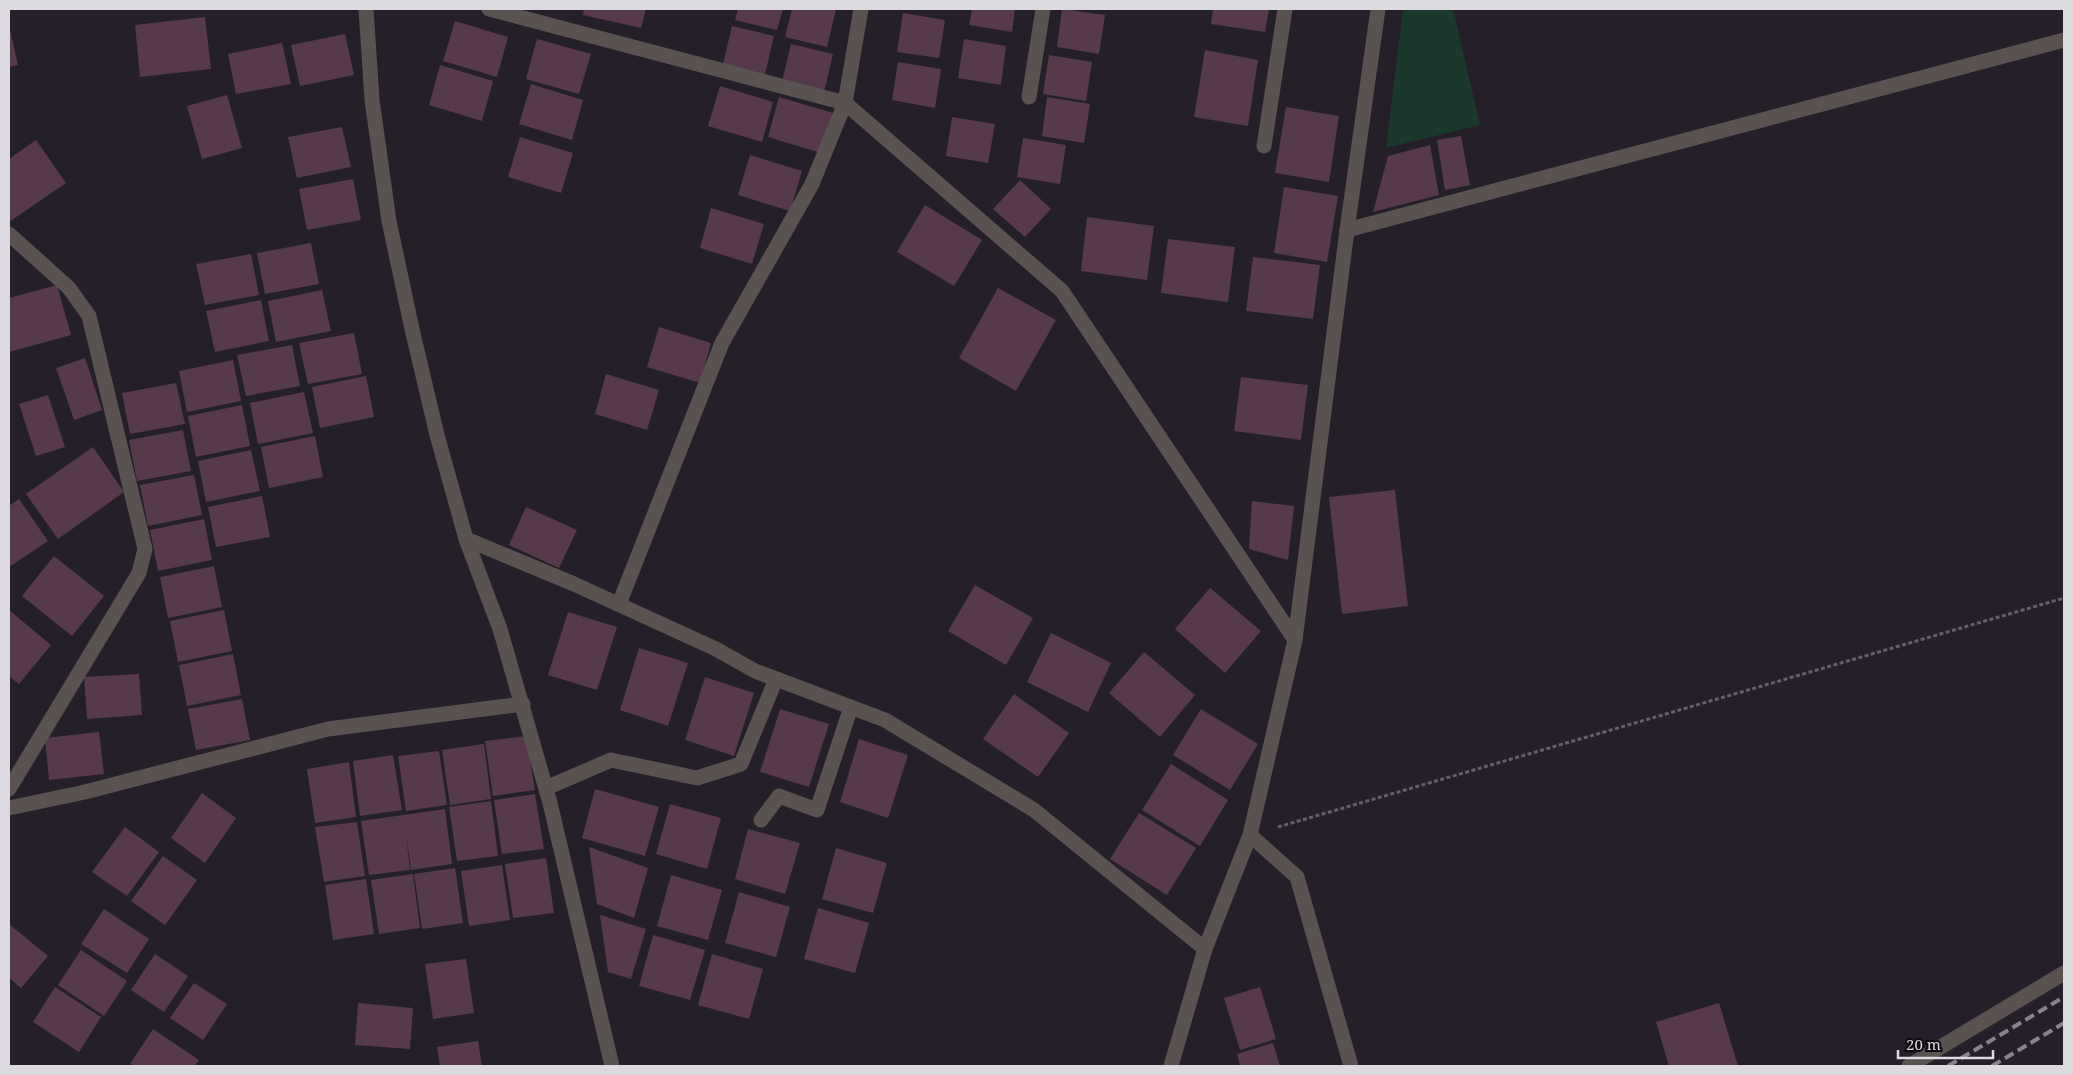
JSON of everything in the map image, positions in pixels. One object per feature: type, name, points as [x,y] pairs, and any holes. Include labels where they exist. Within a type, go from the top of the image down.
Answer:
[{"type":"street","points":[[366,9],[372,100],[389,221],[437,435],[466,539],[500,629],[523,704],[546,788],[612,1066]]},
{"type":"street","points":[[489,9],[845,103],[1062,291],[1294,640]]},
{"type":"street","points":[[619,604],[722,343],[812,184],[845,103],[861,9]]},
{"type":"street","points":[[1029,97],[1043,9]]},
{"type":"street","points":[[1264,146],[1285,9]]},
{"type":"street","points":[[1171,1066],[1205,950],[1250,835],[1294,640],[1347,230],[1378,9]]},
{"type":"street","points":[[1347,230],[2064,40]]},
{"type":"street","points":[[9,234],[69,288],[89,316],[145,549],[138,573],[9,789]]},
{"type":"street","points":[[466,539],[619,604],[716,649],[755,671],[885,720],[1034,810],[1205,950]]},
{"type":"street","points":[[546,788],[611,760],[698,778],[741,764],[776,679]]},
{"type":"street","points":[[9,808],[85,792],[328,729],[523,704]]},
{"type":"street","points":[[761,820],[779,796],[817,810],[851,707]]},
{"type":"street","points":[[1250,835],[1297,877],[1351,1066]]},
{"type":"street","points":[[1909,1066],[2064,973]]},
{"type":"path","points":[[1250,835],[2064,598]]},
{"type":"green space","points":[[1403,9],[1453,9],[1480,125],[1386,148]]},
{"type":"building","points":[[584,9],[646,9],[641,28],[583,15]]},
{"type":"building","points":[[738,9],[783,9],[777,30],[735,20]]},
{"type":"building","points":[[792,9],[836,9],[827,47],[785,37]]},
{"type":"building","points":[[972,9],[1015,9],[1012,32],[969,25]]},
{"type":"building","points":[[1062,9],[1105,15],[1099,54],[1057,47]]},
{"type":"building","points":[[1213,9],[1269,9],[1265,32],[1211,24]]},
{"type":"building","points":[[903,13],[945,20],[939,58],[897,52]]},
{"type":"building","points":[[205,17],[211,69],[140,77],[135,25]]},
{"type":"building","points":[[455,21],[508,37],[497,77],[443,61]]},
{"type":"building","points":[[9,25],[18,65],[9,67]]},
{"type":"building","points":[[732,26],[774,36],[765,74],[723,64]]},
{"type":"building","points":[[345,34],[354,75],[300,86],[291,45]]},
{"type":"building","points":[[537,39],[591,54],[579,94],[526,79]]},
{"type":"building","points":[[964,39],[1006,46],[1001,85],[958,78]]},
{"type":"building","points":[[282,43],[291,84],[236,94],[228,54]]},
{"type":"building","points":[[791,44],[833,54],[824,92],[782,82]]},
{"type":"building","points":[[1205,50],[1258,60],[1248,126],[1194,117]]},
{"type":"building","points":[[1049,55],[1092,62],[1086,101],[1043,94]]},
{"type":"building","points":[[898,62],[941,69],[935,108],[892,100]]},
{"type":"building","points":[[440,65],[493,81],[482,121],[429,105]]},
{"type":"building","points":[[531,84],[583,100],[572,140],[519,124]]},
{"type":"building","points":[[720,86],[773,102],[762,142],[708,126]]},
{"type":"building","points":[[227,95],[242,148],[202,159],[187,106]]},
{"type":"building","points":[[779,97],[833,113],[821,153],[768,137]]},
{"type":"building","points":[[1047,97],[1090,104],[1084,143],[1042,136]]},
{"type":"building","points":[[1286,107],[1339,116],[1329,182],[1275,173]]},
{"type":"building","points":[[952,117],[995,124],[988,163],[946,156]]},
{"type":"building","points":[[342,127],[351,167],[297,178],[288,137]]},
{"type":"building","points":[[1461,136],[1470,185],[1445,190],[1437,140]]},
{"type":"building","points":[[520,137],[573,153],[561,193],[508,177]]},
{"type":"building","points":[[1023,138],[1066,145],[1060,184],[1017,177]]},
{"type":"building","points":[[36,140],[66,183],[9,222],[9,159]]},
{"type":"building","points":[[1430,145],[1439,195],[1373,212],[1388,156]]},
{"type":"building","points":[[750,155],[802,171],[790,211],[738,195]]},
{"type":"building","points":[[353,179],[361,220],[307,230],[299,189]]},
{"type":"building","points":[[1020,180],[1051,209],[1025,237],[993,209]]},
{"type":"building","points":[[1284,187],[1338,196],[1327,262],[1274,253]]},
{"type":"building","points":[[925,205],[982,240],[954,286],[897,252]]},
{"type":"building","points":[[711,208],[764,224],[752,264],[700,248]]},
{"type":"building","points":[[1087,217],[1154,226],[1147,280],[1081,271]]},
{"type":"building","points":[[1168,239],[1235,247],[1228,302],[1161,293]]},
{"type":"building","points":[[311,243],[319,284],[265,294],[257,253]]},
{"type":"building","points":[[251,254],[259,295],[205,305],[196,264]]},
{"type":"building","points":[[1253,257],[1320,265],[1313,319],[1246,311]]},
{"type":"building","points":[[57,285],[71,335],[9,352],[9,298]]},
{"type":"building","points":[[998,288],[1056,320],[1016,391],[959,358]]},
{"type":"building","points":[[322,290],[331,331],[276,342],[268,301]]},
{"type":"building","points":[[261,300],[269,341],[215,352],[206,311]]},
{"type":"building","points":[[659,327],[711,343],[700,383],[647,367]]},
{"type":"building","points":[[354,333],[362,374],[308,384],[299,343]]},
{"type":"building","points":[[292,345],[300,386],[246,396],[237,355]]},
{"type":"building","points":[[85,358],[102,410],[74,420],[56,368]]},
{"type":"building","points":[[233,360],[241,401],[187,412],[179,371]]},
{"type":"building","points":[[606,374],[659,390],[647,430],[595,414]]},
{"type":"building","points":[[366,376],[374,417],[320,428],[312,387]]},
{"type":"building","points":[[1241,377],[1308,385],[1301,440],[1234,431]]},
{"type":"building","points":[[176,383],[185,424],[130,434],[122,393]]},
{"type":"building","points":[[304,392],[313,433],[258,444],[250,403]]},
{"type":"building","points":[[48,395],[65,447],[36,456],[19,404]]},
{"type":"building","points":[[242,405],[250,446],[196,457],[188,416]]},
{"type":"building","points":[[183,430],[191,471],[137,481],[129,440]]},
{"type":"building","points":[[315,436],[323,477],[269,488],[261,447]]},
{"type":"building","points":[[93,447],[124,492],[58,539],[26,494]]},
{"type":"building","points":[[251,450],[260,491],[206,502],[198,461]]},
{"type":"building","points":[[194,475],[202,515],[148,526],[140,485]]},
{"type":"building","points":[[1395,490],[1408,606],[1342,614],[1329,497]]},
{"type":"building","points":[[262,496],[270,537],[216,547],[208,507]]},
{"type":"building","points":[[19,499],[48,541],[9,567],[9,506]]},
{"type":"building","points":[[1252,501],[1294,506],[1288,560],[1249,549]]},
{"type":"building","points":[[526,507],[577,530],[559,568],[509,545]]},
{"type":"building","points":[[204,519],[212,560],[158,571],[150,530]]},
{"type":"building","points":[[54,556],[104,596],[72,636],[22,596]]},
{"type":"building","points":[[214,566],[222,607],[168,618],[160,577]]},
{"type":"building","points":[[975,585],[1033,618],[1006,665],[948,631]]},
{"type":"building","points":[[1210,588],[1261,631],[1225,673],[1175,629]]},
{"type":"building","points":[[9,610],[51,645],[19,684],[9,676]]},
{"type":"building","points":[[224,610],[232,651],[178,662],[170,621]]},
{"type":"building","points":[[568,612],[617,627],[597,690],[548,675]]},
{"type":"building","points":[[1051,633],[1111,663],[1088,712],[1027,682]]},
{"type":"building","points":[[639,648],[688,663],[668,726],[620,710]]},
{"type":"building","points":[[1144,652],[1195,695],[1160,737],[1109,693]]},
{"type":"building","points":[[233,654],[241,695],[187,706],[179,665]]},
{"type":"building","points":[[139,674],[142,715],[87,719],[84,677]]},
{"type":"building","points":[[705,677],[754,693],[734,756],[685,740]]},
{"type":"building","points":[[1014,694],[1069,733],[1038,777],[983,739]]},
{"type":"building","points":[[242,699],[250,740],[196,750],[188,709]]},
{"type":"building","points":[[780,709],[829,724],[809,787],[760,772]]},
{"type":"building","points":[[1201,709],[1258,744],[1230,790],[1173,755]]},
{"type":"building","points":[[99,732],[104,774],[49,780],[45,738]]},
{"type":"building","points":[[526,736],[535,790],[493,796],[485,741]]},
{"type":"building","points":[[859,739],[908,755],[888,818],[840,802]]},
{"type":"building","points":[[484,744],[491,799],[450,805],[442,750]]},
{"type":"building","points":[[439,751],[447,805],[406,811],[398,756]]},
{"type":"building","points":[[393,755],[402,810],[360,816],[353,761]]},
{"type":"building","points":[[349,762],[356,817],[315,823],[307,769]]},
{"type":"building","points":[[1171,764],[1228,800],[1200,846],[1142,810]]},
{"type":"building","points":[[595,789],[659,807],[645,856],[582,838]]},
{"type":"building","points":[[202,793],[236,818],[205,863],[171,838]]},
{"type":"building","points":[[535,794],[544,849],[502,854],[494,800]]},
{"type":"building","points":[[491,801],[498,856],[457,861],[449,807]]},
{"type":"building","points":[[670,804],[721,818],[707,869],[656,854]]},
{"type":"building","points":[[445,809],[452,864],[411,870],[406,834],[410,870],[369,875],[361,821]]},
{"type":"building","points":[[1139,813],[1196,848],[1167,895],[1110,859]]},
{"type":"building","points":[[357,822],[365,876],[324,882],[315,827]]},
{"type":"building","points":[[125,827],[159,852],[127,896],[92,872]]},
{"type":"building","points":[[748,829],[800,843],[785,894],[735,879]]},
{"type":"building","points":[[589,847],[648,868],[634,918],[597,904]]},
{"type":"building","points":[[836,848],[887,863],[873,913],[822,899]]},
{"type":"building","points":[[163,856],[197,880],[165,925],[131,901]]},
{"type":"building","points":[[546,858],[554,913],[513,918],[505,864]]},
{"type":"building","points":[[502,865],[510,920],[469,926],[461,871]]},
{"type":"building","points":[[455,868],[463,923],[422,929],[414,874]]},
{"type":"building","points":[[413,874],[420,928],[379,934],[371,880]]},
{"type":"building","points":[[671,875],[722,890],[708,940],[657,926]]},
{"type":"building","points":[[366,879],[374,934],[333,940],[325,885]]},
{"type":"building","points":[[739,892],[790,907],[776,957],[725,943]]},
{"type":"building","points":[[818,908],[869,923],[855,973],[804,959]]},
{"type":"building","points":[[104,909],[149,939],[127,973],[81,944]]},
{"type":"building","points":[[600,915],[646,929],[631,979],[608,972]]},
{"type":"building","points":[[9,924],[48,956],[21,988],[9,978]]},
{"type":"building","points":[[653,935],[705,950],[690,1000],[639,986]]},
{"type":"building","points":[[81,950],[127,981],[104,1016],[58,985]]},
{"type":"building","points":[[155,954],[188,976],[164,1012],[131,990]]},
{"type":"building","points":[[712,954],[763,969],[749,1019],[698,1005]]},
{"type":"building","points":[[466,959],[474,1013],[433,1019],[425,964]]},
{"type":"building","points":[[194,983],[227,1004],[203,1040],[170,1018]]},
{"type":"building","points":[[55,987],[101,1017],[79,1052],[33,1022]]},
{"type":"building","points":[[1260,987],[1276,1039],[1240,1050],[1224,998]]},
{"type":"building","points":[[358,1003],[413,1008],[410,1049],[355,1045]]},
{"type":"building","points":[[1719,1003],[1738,1066],[1669,1066],[1656,1022]]},
{"type":"building","points":[[153,1029],[199,1060],[195,1066],[134,1066],[130,1064]]},
{"type":"building","points":[[478,1041],[482,1066],[440,1066],[437,1047]]},
{"type":"building","points":[[1273,1043],[1280,1066],[1240,1066],[1237,1054]]},
{"type":"railway","points":[[1948,1066],[2064,997]]},
{"type":"railway","points":[[1992,1066],[2064,1023]]}]
